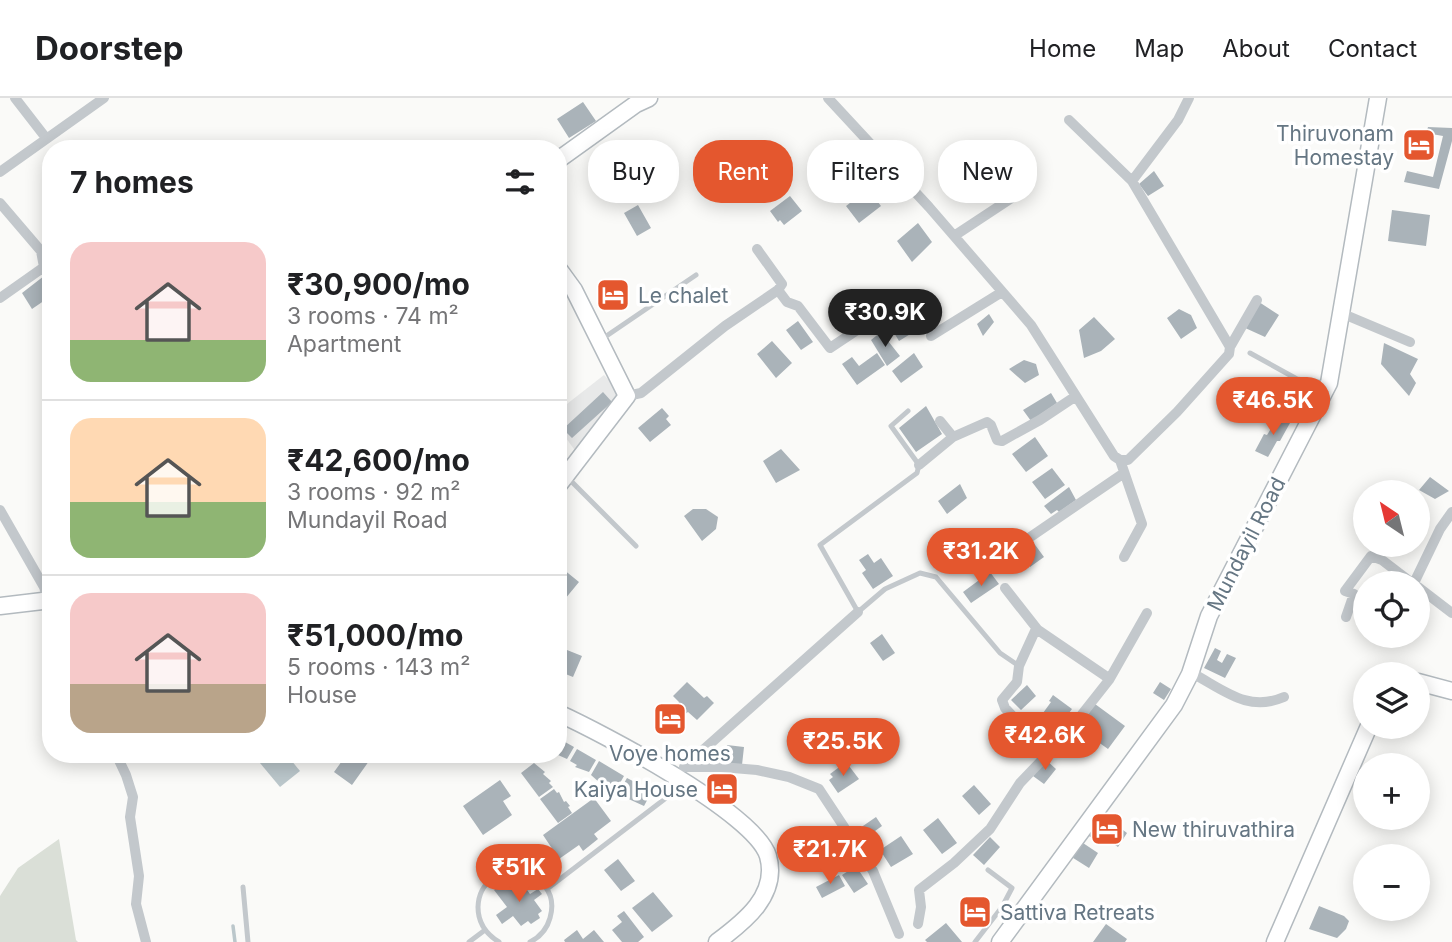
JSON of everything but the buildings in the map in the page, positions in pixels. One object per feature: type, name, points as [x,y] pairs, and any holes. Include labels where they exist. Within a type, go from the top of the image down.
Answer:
[{"type":"main road","points":[[567,154],[636,104],[649,98]]},
{"type":"main road","name":"Mundayil Road","points":[[1000,942],[1174,705],[1191,671],[1209,616],[1329,383],[1378,98]]},
{"type":"main road","points":[[567,280],[627,396],[567,474]]},
{"type":"main road","points":[[0,606],[42,601]]},
{"type":"main road","points":[[1430,685],[1452,691]]},
{"type":"main road","points":[[567,717],[682,776],[750,831],[765,850],[769,876],[762,901],[738,926],[717,942]]},
{"type":"main road","points":[[1275,942],[1363,739]]},
{"type":"street","points":[[15,98],[46,138]]},
{"type":"street","points":[[43,140],[104,98]]},
{"type":"street","points":[[828,98],[1031,325],[1114,456],[1120,460],[1128,460],[1178,412],[1229,354],[1230,346],[1257,300]]},
{"type":"street","points":[[1132,181],[1178,120],[1189,98]]},
{"type":"street","points":[[1069,120],[1132,181],[1230,346]]},
{"type":"street","points":[[0,172],[42,141]]},
{"type":"street","points":[[0,203],[41,251],[42,256]]},
{"type":"street","points":[[954,236],[1003,203]]},
{"type":"street","points":[[627,396],[641,393],[725,327],[778,290],[782,284],[757,249]]},
{"type":"street","points":[[0,298],[42,268]]},
{"type":"street","points":[[778,290],[787,302],[798,306],[830,348],[869,322]]},
{"type":"street","points":[[931,336],[1002,292]]},
{"type":"street","points":[[1341,313],[1410,342]]},
{"type":"street","points":[[919,465],[953,438],[985,422],[991,425],[997,440],[1003,441],[1076,396]]},
{"type":"street","points":[[940,421],[953,438]]},
{"type":"street","points":[[1120,460],[1142,524],[1124,557]]},
{"type":"street","points":[[1017,546],[1124,473]]},
{"type":"street","points":[[0,510],[42,584]]},
{"type":"street","points":[[1419,571],[1440,529],[1452,512]]},
{"type":"street","points":[[1360,571],[1371,556],[1397,571]]},
{"type":"street","points":[[1353,580],[1345,591],[1353,594]]},
{"type":"street","points":[[1006,588],[1038,631],[1109,680]]},
{"type":"street","points":[[1430,596],[1452,612]]},
{"type":"street","points":[[1346,617],[1353,597]]},
{"type":"street","points":[[682,776],[858,612]]},
{"type":"street","points":[[918,924],[921,907],[919,890],[954,863],[990,829],[1020,783],[1064,737],[1109,680],[1147,612]]},
{"type":"street","points":[[1020,724],[1005,708],[1002,700],[1017,682],[1019,666],[1033,632],[1038,631]]},
{"type":"street","points":[[1191,671],[1250,702],[1265,704],[1284,696]]},
{"type":"street","points":[[120,763],[133,797],[130,817],[139,876],[136,904],[146,942]]},
{"type":"street","points":[[682,776],[721,767],[757,770],[789,777],[820,789],[873,871],[899,934]]},
{"type":"lane","points":[[599,341],[696,275]]},
{"type":"lane","points":[[1250,353],[1297,379],[1329,383]]},
{"type":"lane","points":[[908,411],[891,426],[919,465],[917,473],[820,545],[858,612],[885,589],[920,573],[936,577],[1000,653],[1019,666]]},
{"type":"lane","points":[[567,485],[636,546]]},
{"type":"lane","points":[[547,889],[682,776]]},
{"type":"lane","points":[[975,942],[1002,907],[1012,888],[988,870]]},
{"type":"lane","points":[[499,942],[485,930],[478,914],[478,902],[491,880],[514,872],[527,873],[538,879],[547,889],[551,900],[549,922],[543,932],[530,942]]},
{"type":"lane","points":[[243,887],[248,942]]},
{"type":"lane","points":[[469,942],[485,930]]},
{"type":"shaded area","points":[[604,375],[625,397],[579,456],[567,439],[567,404]]},
{"type":"shaded area","points":[[260,763],[293,763],[300,771],[280,787]]},
{"type":"shaded area","points":[[59,839],[78,942],[0,942],[0,896],[18,868]]},
{"type":"waterway","points":[[233,926],[235,942]]},
{"type":"place","name":"Thiruvonam Homestay","points":[[1419,145]]},
{"type":"place","name":"Le chalet","points":[[613,295]]},
{"type":"place","name":"Voye homes","points":[[670,719]]},
{"type":"place","name":"Kaiya House","points":[[722,789]]},
{"type":"place","name":"New thiruvathira","points":[[1107,829]]},
{"type":"place","name":"Sattiva Retreats","points":[[975,912]]}]
